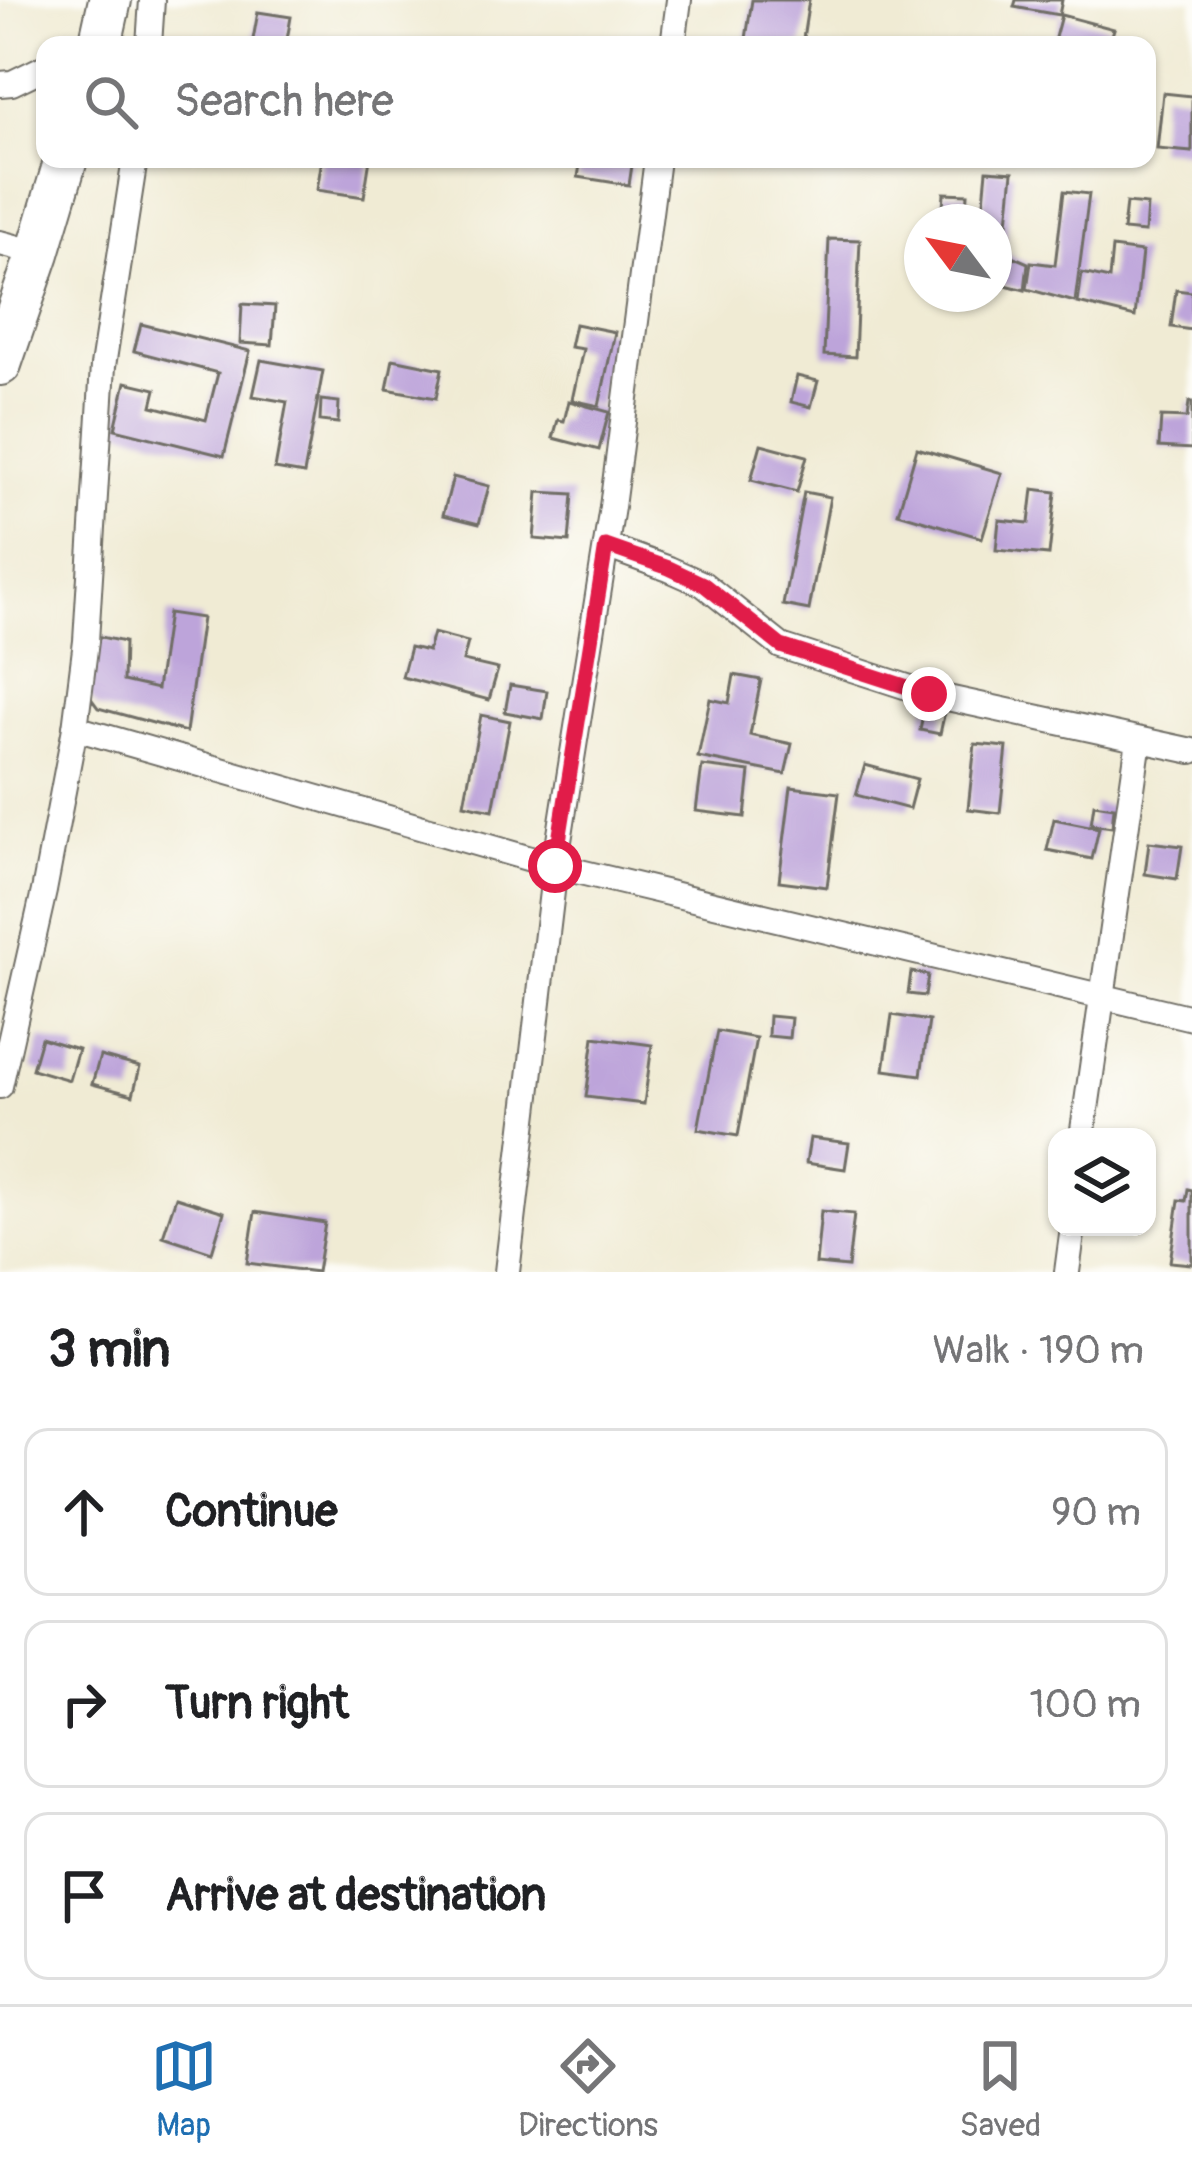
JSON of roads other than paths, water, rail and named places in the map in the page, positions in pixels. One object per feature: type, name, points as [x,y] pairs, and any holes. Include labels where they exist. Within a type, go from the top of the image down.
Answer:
[{"type":"highway","points":[[0,364],[19,248],[61,168]]},
{"type":"street","points":[[149,36],[152,0]]},
{"type":"street","points":[[674,36],[679,0]]},
{"type":"street","points":[[0,84],[36,72]]},
{"type":"street","points":[[0,1086],[75,728],[86,641],[103,366],[134,168]]},
{"type":"street","points":[[507,1272],[555,866],[606,546],[656,168]]},
{"type":"street","points":[[606,546],[703,584],[781,646],[929,694],[1192,751]]},
{"type":"street","points":[[75,728],[555,866],[1192,1018]]},
{"type":"street","points":[[1083,1128],[1139,740]]},
{"type":"street","points":[[1067,1272],[1072,1236]]}]
